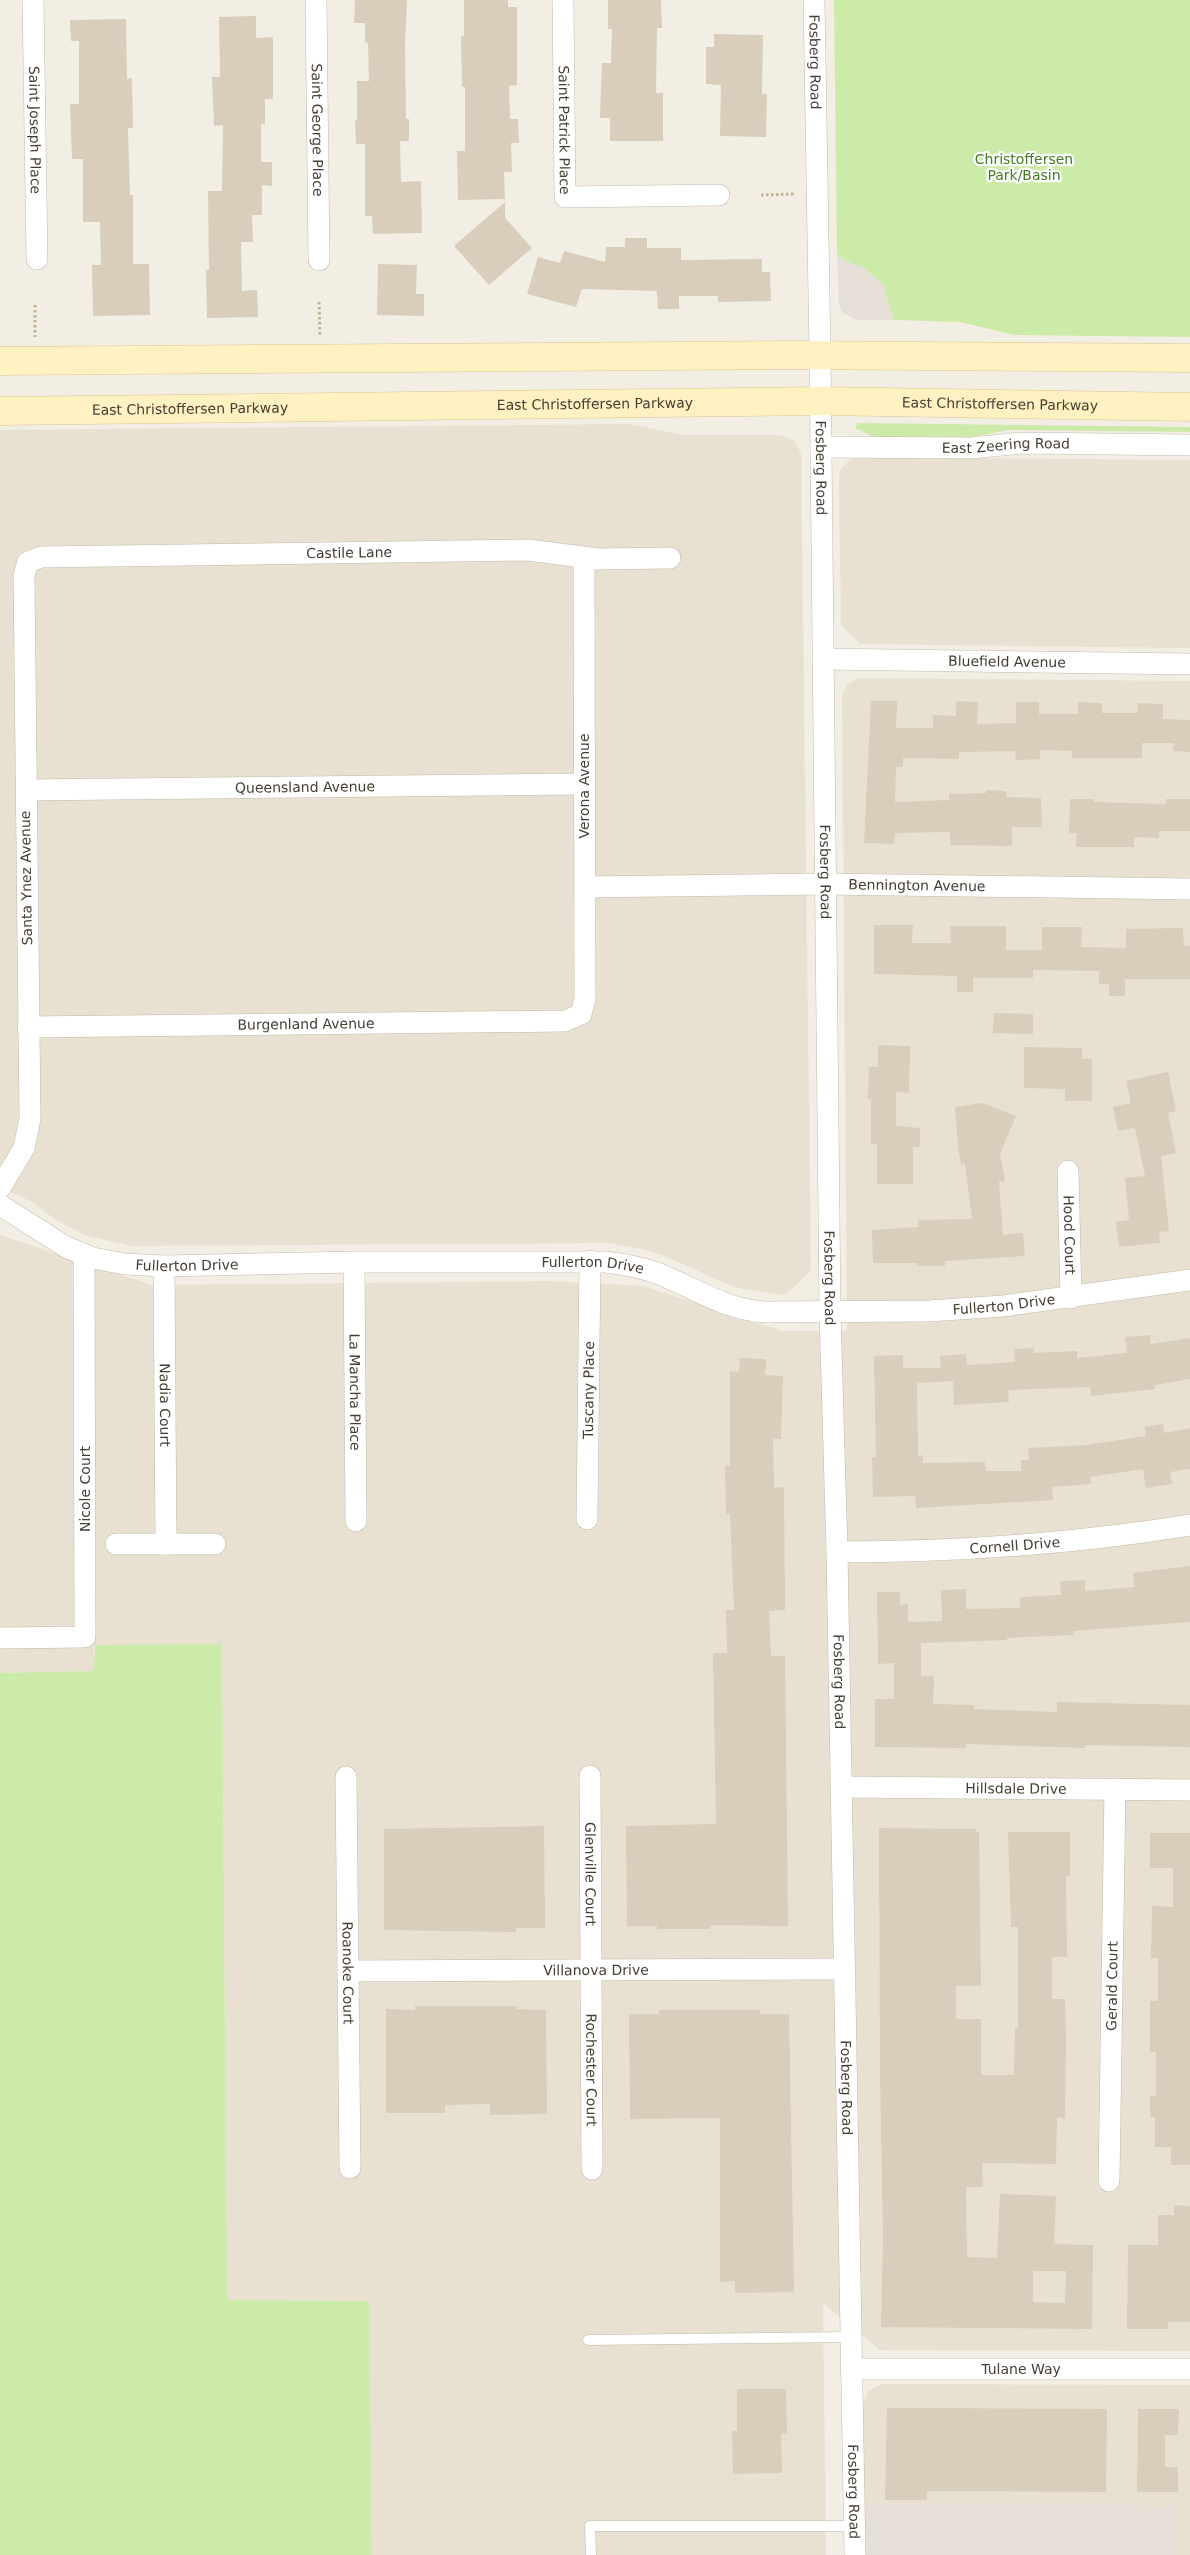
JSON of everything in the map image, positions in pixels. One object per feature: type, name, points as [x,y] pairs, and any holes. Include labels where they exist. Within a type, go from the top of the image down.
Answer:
[{"type":"street","name":"Saint Joseph Place","points":[[33,0],[36,259]]},
{"type":"street","name":"Saint George Place","points":[[316,0],[319,260]]},
{"type":"street","name":"Saint Patrick Place","points":[[563,0],[566,197],[718,195]]},
{"type":"street","name":"Fosberg Road","points":[[814,0],[821,402],[824,884],[830,1312],[837,1552],[855,2555]]},
{"type":"street","points":[[0,361],[820,355],[1190,358]]},
{"type":"street","name":"East Christoffersen Parkway","points":[[0,411],[821,402],[1190,407]]},
{"type":"street","name":"East Zeering Road","points":[[821,447],[982,448],[1022,443],[1190,445]]},
{"type":"street","name":"Castile Lane","points":[[28,562],[41,557],[528,550],[584,558],[615,560],[670,558]]},
{"type":"street","name":"Verona Avenue","points":[[580,1014],[585,999],[584,558]]},
{"type":"street","name":"Santa Ynez Avenue","points":[[0,1188],[20,1158],[30,1129],[24,575],[28,562]]},
{"type":"street","name":"Bluefield Avenue","points":[[823,658],[1190,664]]},
{"type":"street","name":"Queensland Avenue","points":[[26,790],[584,784]]},
{"type":"street","name":"Bennington Avenue","points":[[585,887],[824,884],[1190,889]]},
{"type":"street","name":"Burgenland Avenue","points":[[28,1027],[565,1021],[580,1014]]},
{"type":"street","name":"Hood Court","points":[[1068,1171],[1072,1298]]},
{"type":"street","name":"Fullerton Drive","points":[[0,1205],[58,1243],[84,1255],[120,1264],[164,1266],[354,1262],[590,1261],[618,1263],[656,1273],[706,1298],[739,1309],[765,1312],[961,1309],[1072,1298],[1190,1280]]},
{"type":"street","name":"Nicole Court","points":[[0,1638],[86,1637],[84,1255]]},
{"type":"street","name":"Tuscany Place","points":[[586,1519],[590,1261]]},
{"type":"street","name":"La Mancha Place","points":[[354,1262],[356,1521]]},
{"type":"street","name":"Nadia Court","points":[[164,1266],[166,1544]]},
{"type":"street","name":"Cornell Drive","points":[[837,1552],[1002,1548],[1074,1541],[1190,1525]]},
{"type":"street","points":[[116,1544],[215,1544]]},
{"type":"street","name":"Glenville Court","points":[[590,1776],[591,1970]]},
{"type":"street","name":"Roanoke Court","points":[[346,1777],[350,2168]]},
{"type":"street","name":"Hillsdale Drive","points":[[841,1787],[1190,1790]]},
{"type":"street","name":"Gerald Court","points":[[1110,2181],[1115,1789]]},
{"type":"street","name":"Villanova Drive","points":[[348,1971],[844,1969]]},
{"type":"street","name":"Rochester Court","points":[[591,1970],[592,2169]]},
{"type":"street","name":"Tulane Way","points":[[851,2369],[1190,2369]]},
{"type":"lane","points":[[588,2340],[851,2336]]},
{"type":"lane","points":[[591,2555],[590,2526],[854,2526]]},
{"type":"path","points":[[761,194],[796,194]]},
{"type":"path","points":[[319,302],[320,336]]},
{"type":"path","points":[[35,305],[36,337]]},
{"type":"shaded area","points":[[837,255],[856,266],[859,263],[887,287],[884,291],[894,320],[856,320],[842,312],[839,304]]},
{"type":"shaded area","points":[[628,424],[684,435],[781,435],[794,441],[801,453],[811,1270],[786,1295],[734,1287],[662,1255],[638,1248],[609,1243],[131,1246],[84,1235],[56,1220],[32,1202],[0,1187],[0,430]]},
{"type":"shaded area","points":[[854,458],[1190,460],[1190,648],[860,644],[841,625],[839,481],[840,471],[846,463]]},
{"type":"shaded area","points":[[856,678],[1190,681],[1190,2351],[880,2350],[823,2303],[826,2555],[372,2555],[369,2301],[227,2300],[222,1644],[94,1646],[94,1671],[0,1673],[0,1235],[152,1285],[550,1281],[643,1286],[782,1331],[847,1331],[842,695],[846,686]]},
{"type":"shaded area","points":[[882,2384],[1190,2385],[1190,2555],[1177,2555],[1176,2506],[862,2505],[863,2403],[869,2390]]},
{"type":"shaded area","points":[[862,2505],[1176,2506],[1177,2555],[863,2555]]},
{"type":"green space","name":"Christoffersen Park/Basin","points":[[834,0],[1190,0],[1190,337],[1014,335],[960,322],[894,320],[884,291],[887,287],[859,264],[856,266],[837,255]]},
{"type":"green space","points":[[857,423],[1190,427],[1190,432],[1009,430],[962,439],[880,440],[855,428]]},
{"type":"green space","points":[[222,1644],[227,2300],[369,2301],[372,2555],[0,2555],[0,1673],[94,1671],[95,1645]]},
{"type":"building","points":[[355,0],[407,0],[405,43],[406,119],[409,119],[409,141],[400,141],[401,182],[421,181],[422,233],[373,234],[372,216],[365,216],[365,144],[356,144],[355,120],[357,120],[357,81],[369,81],[368,43],[365,42],[365,23],[354,23]]},
{"type":"building","points":[[464,0],[508,0],[508,7],[517,7],[517,85],[509,86],[510,119],[518,119],[519,143],[511,143],[512,172],[504,172],[505,199],[458,200],[457,151],[465,151],[465,87],[462,87],[461,36],[464,36]]},
{"type":"building","points":[[608,0],[661,0],[662,28],[657,28],[656,93],[663,93],[663,141],[610,141],[610,118],[600,118],[602,63],[611,63],[612,29],[608,29]]},
{"type":"building","points":[[256,16],[256,38],[273,37],[273,99],[265,99],[265,124],[261,124],[261,162],[272,162],[272,186],[262,185],[262,215],[252,215],[253,242],[241,242],[242,291],[257,290],[258,317],[207,318],[206,270],[209,270],[208,191],[222,191],[223,125],[214,126],[212,77],[220,77],[219,17]]},
{"type":"building","points":[[126,19],[127,79],[132,78],[133,128],[128,128],[130,195],[133,195],[133,264],[149,264],[150,315],[93,316],[92,265],[101,265],[100,222],[83,222],[83,159],[72,159],[70,104],[79,104],[79,41],[71,41],[70,20]]},
{"type":"building","points":[[714,34],[763,35],[762,94],[767,94],[766,137],[720,136],[721,85],[706,84],[706,47],[714,47]]},
{"type":"building","points":[[505,202],[505,218],[532,248],[489,285],[454,246]]},
{"type":"building","points":[[625,238],[647,238],[647,248],[681,248],[681,260],[762,259],[762,272],[770,272],[771,301],[718,302],[718,296],[679,296],[679,309],[658,309],[657,291],[582,289],[576,307],[527,294],[538,257],[560,263],[564,251],[605,262],[606,247],[625,247]]},
{"type":"building","points":[[378,264],[417,265],[416,294],[424,294],[424,316],[377,315]]},
{"type":"building","points":[[871,701],[897,701],[896,728],[933,728],[933,715],[956,716],[956,701],[978,702],[977,724],[1016,723],[1016,702],[1039,702],[1039,714],[1078,714],[1078,702],[1102,703],[1102,713],[1137,713],[1138,703],[1163,704],[1163,719],[1190,720],[1190,752],[1173,751],[1174,743],[1142,743],[1142,758],[1072,758],[1072,751],[1040,750],[1040,759],[1016,760],[1015,751],[959,752],[959,759],[903,758],[903,767],[896,767],[895,802],[949,800],[949,794],[986,793],[986,790],[1006,791],[1006,797],[1041,798],[1042,827],[1012,827],[1012,846],[950,845],[950,832],[895,833],[894,844],[864,843]]},
{"type":"building","points":[[1070,799],[1094,799],[1094,802],[1166,804],[1166,799],[1190,799],[1190,831],[1159,831],[1159,838],[1134,837],[1134,847],[1076,847],[1077,833],[1069,833]]},
{"type":"building","points":[[874,925],[913,925],[912,943],[951,943],[950,926],[1006,926],[1006,950],[1042,950],[1042,927],[1082,927],[1081,947],[1126,948],[1126,929],[1183,928],[1184,946],[1190,946],[1190,979],[1125,979],[1125,996],[1109,996],[1109,984],[1099,984],[1099,971],[1033,970],[1033,978],[973,978],[973,992],[957,992],[957,976],[874,974]]},
{"type":"building","points":[[994,1013],[1033,1014],[1033,1034],[993,1033]]},
{"type":"building","points":[[878,1045],[910,1046],[909,1093],[896,1092],[896,1126],[920,1128],[920,1147],[913,1147],[913,1184],[877,1184],[877,1144],[871,1144],[871,1099],[868,1099],[869,1067],[878,1067]]},
{"type":"building","points":[[1024,1047],[1082,1048],[1082,1059],[1092,1059],[1092,1101],[1065,1101],[1065,1089],[1024,1088]]},
{"type":"building","points":[[1168,1072],[1176,1111],[1168,1113],[1176,1153],[1161,1156],[1169,1231],[1159,1232],[1160,1243],[1119,1247],[1116,1222],[1129,1220],[1125,1178],[1145,1176],[1135,1128],[1118,1131],[1113,1107],[1131,1103],[1126,1081]]},
{"type":"building","points":[[982,1103],[1016,1116],[1000,1154],[1005,1181],[999,1182],[1003,1235],[1023,1233],[1025,1256],[945,1261],[945,1266],[917,1266],[917,1263],[873,1263],[872,1230],[918,1227],[918,1220],[972,1219],[965,1163],[961,1164],[958,1147],[955,1107]]},
{"type":"building","points":[[1150,1335],[1151,1344],[1190,1338],[1190,1379],[1155,1385],[1155,1389],[1091,1396],[1090,1387],[1008,1390],[1009,1402],[954,1405],[953,1381],[917,1383],[918,1456],[923,1455],[923,1463],[985,1462],[986,1471],[1021,1471],[1021,1460],[1029,1460],[1028,1448],[1087,1445],[1146,1436],[1145,1427],[1163,1424],[1164,1433],[1190,1428],[1190,1469],[1170,1472],[1172,1484],[1146,1488],[1143,1469],[1090,1477],[1091,1484],[1052,1487],[1053,1500],[916,1508],[915,1496],[873,1497],[872,1457],[876,1457],[874,1356],[903,1355],[903,1368],[941,1368],[940,1356],[966,1354],[967,1365],[1015,1362],[1014,1349],[1034,1348],[1034,1353],[1077,1351],[1077,1358],[1127,1353],[1125,1337]]},
{"type":"building","points":[[740,1358],[766,1359],[765,1375],[783,1376],[781,1439],[773,1439],[774,1488],[784,1487],[785,1610],[769,1611],[771,1656],[785,1656],[788,1926],[710,1925],[710,1929],[657,1929],[657,1926],[627,1926],[626,1826],[716,1824],[713,1653],[727,1653],[726,1610],[734,1610],[730,1514],[726,1515],[725,1466],[730,1466],[730,1371],[739,1372]]},
{"type":"building","points":[[1190,1566],[1190,1622],[1074,1631],[1074,1635],[921,1643],[921,1676],[934,1676],[933,1704],[974,1705],[974,1709],[1057,1712],[1057,1702],[1190,1705],[1190,1747],[1085,1745],[1085,1748],[966,1744],[966,1748],[875,1747],[875,1699],[894,1699],[894,1663],[878,1664],[877,1592],[900,1592],[900,1605],[908,1604],[908,1622],[942,1621],[941,1590],[966,1589],[966,1609],[1020,1608],[1020,1597],[1061,1595],[1060,1581],[1085,1580],[1085,1591],[1134,1587],[1133,1573]]},
{"type":"building","points":[[544,1826],[545,1928],[516,1928],[516,1932],[384,1930],[384,1829]]},
{"type":"building","points":[[879,1828],[976,1829],[976,1832],[979,1832],[981,1986],[956,1986],[956,2019],[981,2019],[981,2073],[983,2075],[1014,2075],[1015,2028],[1018,2028],[1018,1927],[1011,1927],[1008,1832],[1070,1832],[1070,1876],[1066,1876],[1067,1957],[1052,1957],[1052,1999],[1065,1999],[1066,2036],[1065,2118],[1057,2117],[1056,2164],[982,2163],[983,2187],[966,2187],[967,2257],[997,2258],[1000,2194],[1056,2196],[1054,2244],[1093,2245],[1092,2329],[881,2327],[883,2238]],"holes":[[[1033,2271],[1066,2271],[1065,2303],[1033,2302]]]},
{"type":"building","points":[[1150,1833],[1190,1833],[1190,2165],[1171,2165],[1171,2147],[1155,2147],[1155,2117],[1150,2117],[1150,2096],[1156,2096],[1156,2052],[1150,2052],[1150,2001],[1158,2001],[1158,1958],[1151,1958],[1152,1906],[1173,1907],[1173,1868],[1150,1868]]},
{"type":"building","points":[[415,2006],[516,2006],[516,2009],[546,2010],[547,2114],[490,2115],[490,2104],[445,2105],[445,2113],[386,2113],[386,2009],[415,2010]]},
{"type":"building","points":[[659,2010],[760,2010],[760,2014],[789,2014],[794,2292],[735,2293],[735,2281],[720,2282],[720,2118],[630,2119],[629,2014],[659,2014]]},
{"type":"building","points":[[1174,2205],[1190,2206],[1190,2322],[1168,2322],[1168,2329],[1127,2329],[1128,2245],[1158,2245],[1158,2215],[1174,2215]]},
{"type":"building","points":[[737,2389],[786,2389],[787,2434],[781,2434],[782,2473],[733,2474],[732,2431],[737,2431]]},
{"type":"building","points":[[887,2408],[1107,2409],[1106,2492],[927,2491],[927,2500],[885,2500]]},
{"type":"building","points":[[1138,2409],[1179,2409],[1178,2435],[1165,2435],[1165,2467],[1178,2467],[1178,2492],[1137,2492]]}]
